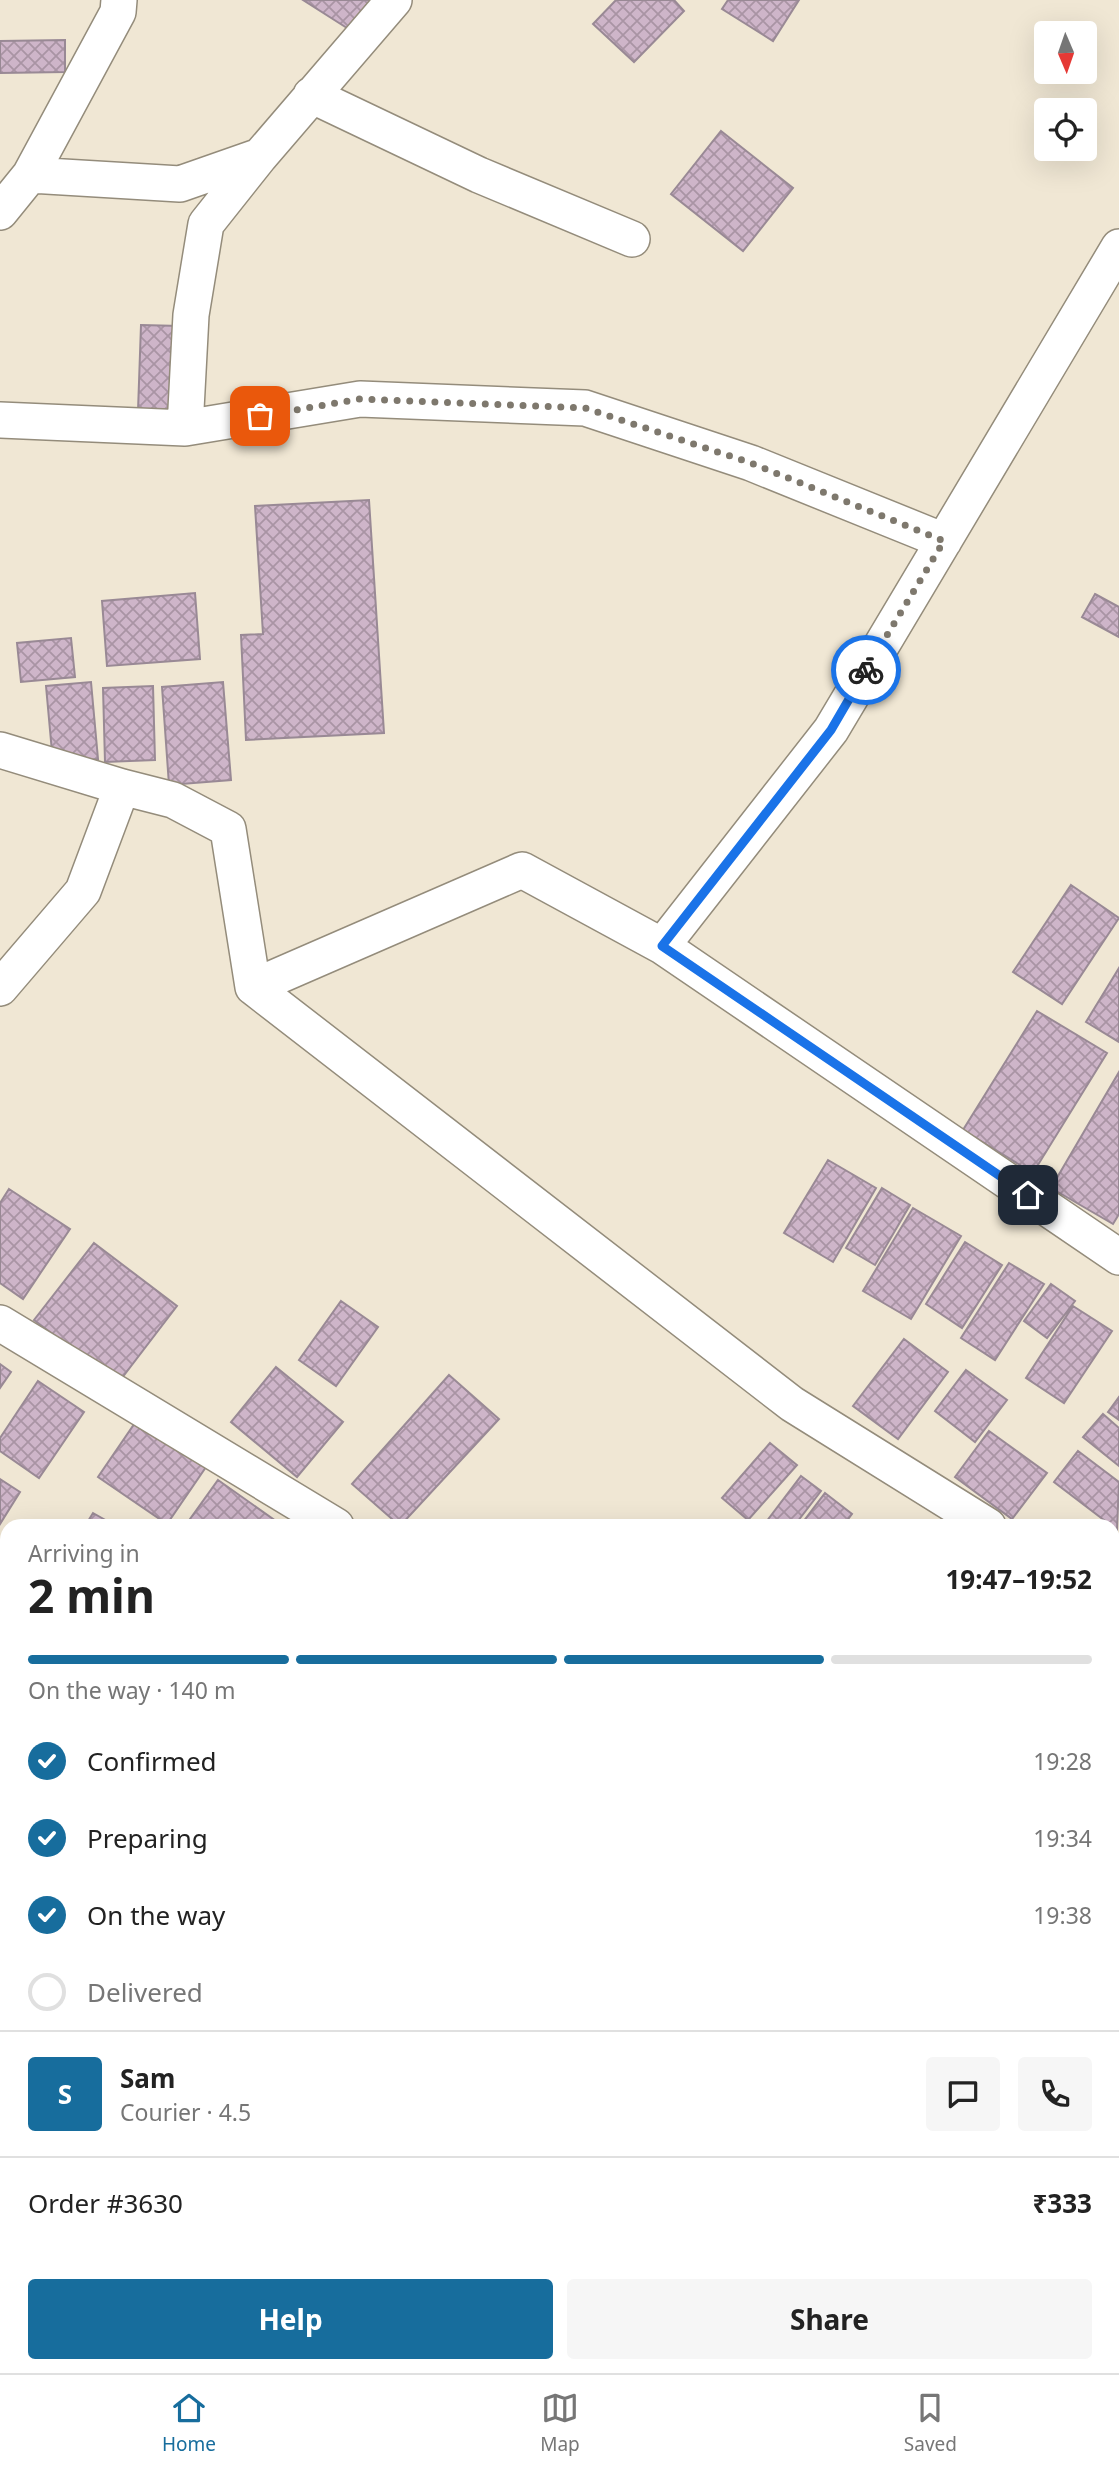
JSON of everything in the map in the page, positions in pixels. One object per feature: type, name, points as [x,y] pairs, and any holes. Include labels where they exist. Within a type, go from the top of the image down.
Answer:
[{"type":"street","points":[[0,212],[30,175],[118,12],[119,0]]},
{"type":"street","points":[[185,428],[191,315],[206,224],[311,95],[394,0]]},
{"type":"street","points":[[311,95],[479,175],[632,239]]},
{"type":"street","points":[[30,175],[180,184],[260,156]]},
{"type":"street","points":[[662,946],[831,730],[1119,247]]},
{"type":"street","points":[[0,420],[185,428],[360,399],[585,408],[751,463],[944,541]]},
{"type":"street","points":[[0,750],[173,800],[228,829],[253,987],[792,1404],[977,1519]]},
{"type":"street","points":[[0,988],[83,891],[122,787]]},
{"type":"street","points":[[253,987],[522,870],[662,946],[1119,1256]]},
{"type":"street","points":[[0,1323],[323,1519]]},
{"type":"building","points":[[303,0],[370,0],[350,30]]},
{"type":"building","points":[[616,0],[674,0],[684,11],[634,62],[593,24]]},
{"type":"building","points":[[728,0],[799,0],[773,41],[722,9]]},
{"type":"building","points":[[65,40],[65,72],[0,73],[0,41]]},
{"type":"building","points":[[721,131],[793,188],[743,251],[671,194]]},
{"type":"building","points":[[141,325],[180,326],[177,413],[138,411]]},
{"type":"building","points":[[369,500],[384,733],[246,740],[241,635],[263,634],[255,506]]},
{"type":"building","points":[[195,593],[200,659],[107,666],[102,601]]},
{"type":"building","points":[[1095,594],[1119,607],[1119,637],[1082,617]]},
{"type":"building","points":[[71,638],[75,677],[21,682],[17,643]]},
{"type":"building","points":[[91,682],[98,759],[53,763],[46,686]]},
{"type":"building","points":[[223,682],[231,780],[169,785],[162,687]]},
{"type":"building","points":[[153,686],[155,760],[105,762],[103,688]]},
{"type":"building","points":[[1071,885],[1119,918],[1062,1004],[1013,972]]},
{"type":"building","points":[[1119,968],[1119,1042],[1086,1022]]},
{"type":"building","points":[[1037,1011],[1107,1053],[1033,1173],[963,1130]]},
{"type":"building","points":[[1119,1072],[1119,1214],[1113,1224],[1051,1188]]},
{"type":"building","points":[[828,1160],[876,1188],[833,1262],[784,1233]]},
{"type":"building","points":[[882,1188],[910,1205],[875,1265],[846,1248]]},
{"type":"building","points":[[9,1189],[70,1229],[23,1299],[0,1283],[0,1203]]},
{"type":"building","points":[[913,1208],[961,1236],[911,1319],[863,1291]]},
{"type":"building","points":[[965,1242],[1002,1265],[962,1328],[926,1304]]},
{"type":"building","points":[[94,1243],[177,1306],[118,1383],[34,1320]]},
{"type":"building","points":[[1009,1263],[1044,1284],[995,1360],[961,1338]]},
{"type":"building","points":[[1051,1284],[1075,1301],[1047,1338],[1024,1321]]},
{"type":"building","points":[[341,1301],[378,1327],[336,1386],[299,1360]]},
{"type":"building","points":[[1073,1306],[1112,1331],[1064,1403],[1026,1378]]},
{"type":"building","points":[[904,1339],[948,1372],[898,1439],[853,1406]]},
{"type":"building","points":[[0,1364],[11,1372],[0,1388]]},
{"type":"building","points":[[276,1367],[343,1422],[297,1477],[231,1422]]},
{"type":"building","points":[[966,1370],[1007,1400],[975,1442],[935,1411]]},
{"type":"building","points":[[449,1375],[499,1419],[406,1519],[392,1519],[352,1484]]},
{"type":"building","points":[[38,1381],[84,1412],[39,1478],[0,1451],[0,1438]]},
{"type":"building","points":[[1119,1397],[1119,1420],[1108,1412]]},
{"type":"building","points":[[1103,1414],[1119,1428],[1119,1466],[1083,1437]]},
{"type":"building","points":[[137,1420],[206,1467],[170,1519],[160,1519],[98,1477]]},
{"type":"building","points":[[989,1431],[1047,1473],[1012,1519],[955,1477]]},
{"type":"building","points":[[770,1443],[797,1465],[749,1519],[722,1498]]},
{"type":"building","points":[[1078,1451],[1119,1482],[1117,1519],[1103,1519],[1054,1482]]},
{"type":"building","points":[[801,1476],[821,1491],[799,1519],[768,1519]]},
{"type":"building","points":[[0,1479],[20,1492],[3,1519],[0,1519]]},
{"type":"building","points":[[218,1480],[273,1519],[190,1519]]},
{"type":"building","points":[[825,1493],[852,1514],[848,1519],[805,1519]]},
{"type":"building","points":[[93,1513],[104,1519],[89,1519]]},
{"type":"way so far","points":[[260,416],[360,399],[585,408],[751,463],[944,541],[866,670]]},
{"type":"route","points":[[866,670],[831,730],[662,946],[1028,1195]]}]
